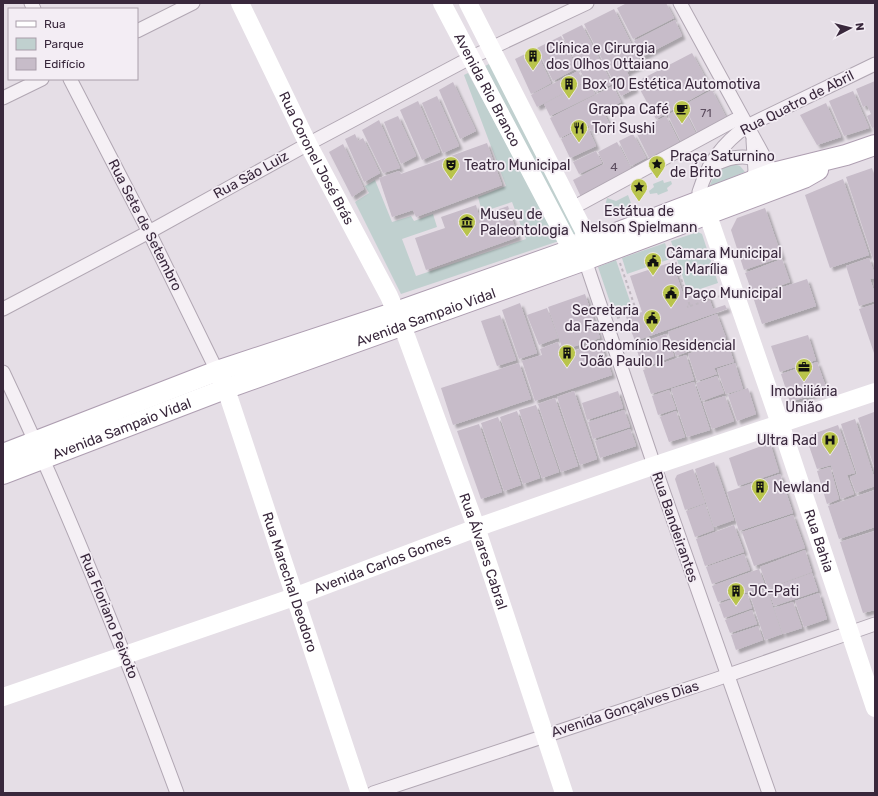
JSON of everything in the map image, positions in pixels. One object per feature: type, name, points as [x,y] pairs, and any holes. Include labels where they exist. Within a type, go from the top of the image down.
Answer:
[{"type":"main road","name":"Avenida Sampaio Vidal","points":[[3,454],[39,449],[221,380],[705,208],[771,169],[846,155],[875,145]]},
{"type":"main road","name":"Avenida Sampaio Vidal","points":[[705,208],[738,203],[804,178],[846,155]]},
{"type":"main road","name":"Avenida Sampaio Vidal","points":[[3,474],[39,449]]},
{"type":"street","points":[[138,30],[193,3]]},
{"type":"street","name":"Rua Coronel José Brás","points":[[240,3],[308,144],[399,318]]},
{"type":"street","name":"Avenida Rio Branco","points":[[442,3],[566,239],[581,251]]},
{"type":"street","name":"Avenida Rio Branco","points":[[468,3],[584,231],[581,251]]},
{"type":"street","name":"Rua São Luiz","points":[[3,310],[149,232],[308,144],[470,58],[587,3]]},
{"type":"street","points":[[680,3],[771,169]]},
{"type":"street","name":"Rua Quatro de Abril","points":[[705,208],[699,192],[709,167],[721,148],[732,137],[750,130],[875,64]]},
{"type":"street","points":[[3,98],[40,80]]},
{"type":"street","name":"Rua Sete de Setembro","points":[[71,80],[149,232],[221,380]]},
{"type":"street","points":[[578,205],[734,120]]},
{"type":"street","points":[[738,203],[748,192],[753,181],[755,158],[750,130]]},
{"type":"street","points":[[709,167],[732,157],[746,156],[755,158],[771,169]]},
{"type":"street","name":"Rua Bahia","points":[[705,208],[781,424],[875,708]]},
{"type":"street","name":"Rua Bandeirantes","points":[[581,251],[769,793]]},
{"type":"street","name":"Rua Álvares Cabral","points":[[399,318],[476,528],[564,793]]},
{"type":"street","name":"Rua Floriano Peixoto","points":[[3,372],[39,449],[126,656],[177,793]]},
{"type":"street","name":"Rua Marechal Deodoro","points":[[221,380],[360,793]]},
{"type":"street","name":"Avenida Carlos Gomes","points":[[3,697],[294,597],[476,528],[654,465],[875,392]]},
{"type":"street","name":"Avenida Gonçalves Dias","points":[[374,793],[875,624]]},
{"type":"path","points":[[668,238],[689,307],[724,295]]},
{"type":"path","points":[[614,319],[637,312],[618,256]]},
{"type":"green space","points":[[491,63],[578,233],[571,235],[485,66]]},
{"type":"green space","points":[[468,73],[559,241],[401,294],[355,202],[369,193],[365,186],[375,180],[392,222],[411,216],[414,221],[433,214],[437,227],[402,239],[416,276],[526,239],[512,202],[482,212],[478,197],[506,186],[464,75]]},
{"type":"green space","points":[[731,163],[740,166],[745,172],[709,187],[718,167]]},
{"type":"green space","points":[[663,180],[664,183],[671,181],[672,184],[667,188],[668,191],[658,195],[657,193],[650,194],[649,191],[654,187],[653,184]]},
{"type":"green space","points":[[628,195],[632,206],[616,212],[604,210],[607,198],[616,201]]},
{"type":"green space","points":[[698,232],[702,234],[718,283],[688,293],[671,241]]},
{"type":"green space","points":[[665,243],[670,259],[627,274],[622,258]]},
{"type":"green space","points":[[616,260],[633,310],[615,317],[598,267]]},
{"type":"building","points":[[627,3],[666,3],[674,18],[633,39],[617,8]]},
{"type":"building","points":[[614,9],[642,65],[627,72],[635,89],[621,96],[584,24]]},
{"type":"building","points":[[675,20],[682,36],[642,57],[634,41]]},
{"type":"building","points":[[582,25],[612,84],[596,92],[589,78],[585,80],[562,35]]},
{"type":"building","points":[[561,36],[577,68],[553,81],[537,48]]},
{"type":"building","name":"Clínica e Cirurgia dos Olhos Ottaiano","points":[[535,49],[551,83],[531,94],[515,59]]},
{"type":"building","points":[[692,53],[711,88],[656,119],[636,82]]},
{"type":"building","points":[[578,71],[584,82],[537,107],[531,95]]},
{"type":"building","name":"Box 10 Estética Automotiva","points":[[588,81],[595,94],[550,116],[544,104]]},
{"type":"building","points":[[875,81],[875,127],[872,128],[867,116],[871,114],[867,105],[863,107],[856,89]]},
{"type":"building","points":[[453,82],[476,131],[460,139],[439,90]]},
{"type":"building","points":[[613,86],[621,102],[603,111],[609,123],[591,131],[588,124],[560,138],[550,118]]},
{"type":"building","points":[[712,90],[728,121],[699,136],[684,105]]},
{"type":"building","points":[[853,91],[869,128],[844,136],[829,101]]},
{"type":"building","points":[[437,96],[459,146],[443,153],[422,103]]},
{"type":"building","points":[[418,101],[440,152],[422,160],[400,110]]},
{"type":"building","points":[[826,103],[841,137],[817,145],[800,115]]},
{"type":"building","name":"Grappa Café","points":[[682,107],[696,134],[681,142],[668,115]]},
{"type":"building","points":[[398,116],[416,156],[401,164],[384,122]]},
{"type":"building","points":[[666,116],[679,142],[649,158],[636,132]]},
{"type":"building","points":[[379,120],[400,168],[383,173],[362,130]]},
{"type":"building","name":"Tori Sushi","points":[[587,126],[596,146],[570,158],[561,139]]},
{"type":"building","points":[[355,134],[358,141],[363,138],[380,173],[364,182],[345,139]]},
{"type":"building","points":[[633,134],[646,158],[631,166],[619,141]]},
{"type":"building","points":[[617,142],[632,170],[581,197],[573,180],[604,164],[598,152]]},
{"type":"building","name":"Teatro Municipal","points":[[487,143],[502,185],[416,217],[413,210],[392,217],[379,178],[399,171],[401,174]]},
{"type":"building","points":[[343,144],[364,189],[352,197],[329,152]]},
{"type":"building","points":[[596,151],[602,163],[579,174],[573,162]]},
{"type":"building","points":[[872,168],[875,178],[875,265],[846,177]]},
{"type":"building","points":[[843,179],[869,255],[830,268],[805,195]]},
{"type":"building","name":"Museu de Paleontologia","points":[[476,205],[479,216],[508,206],[518,237],[426,270],[415,238],[445,228],[441,217]]},
{"type":"building","points":[[765,208],[782,257],[744,270],[731,230],[737,218]]},
{"type":"building","points":[[869,258],[875,275],[875,278],[870,279],[875,294],[875,301],[859,306],[846,266]]},
{"type":"building","points":[[782,259],[790,282],[753,295],[745,273]]},
{"type":"building","points":[[672,262],[684,297],[706,289],[713,309],[725,305],[727,309],[635,341],[626,317],[642,312],[630,276]]},
{"type":"building","points":[[807,279],[816,306],[762,324],[753,297]]},
{"type":"building","points":[[585,294],[600,338],[563,350],[548,307]]},
{"type":"building","points":[[520,303],[537,353],[519,359],[502,310]]},
{"type":"building","points":[[875,304],[875,356],[859,309]]},
{"type":"building","points":[[547,308],[558,338],[539,345],[527,315]]},
{"type":"building","points":[[717,314],[726,338],[676,356],[668,332]]},
{"type":"building","points":[[500,315],[516,360],[497,366],[481,321]]},
{"type":"building","points":[[666,334],[674,356],[643,368],[635,345]]},
{"type":"building","points":[[808,335],[816,360],[780,372],[771,346]]},
{"type":"building","points":[[727,340],[734,362],[714,368],[717,374],[697,381],[688,354]]},
{"type":"building","name":"Condomínio Residencial João Paulo II","points":[[558,342],[562,355],[600,342],[612,375],[535,401],[522,361],[542,355],[540,349]]},
{"type":"building","points":[[686,355],[694,380],[651,394],[643,370]]},
{"type":"building","name":"Imobiliária União","points":[[817,362],[827,390],[790,402],[781,374]]},
{"type":"building","points":[[519,363],[531,399],[453,425],[441,388]]},
{"type":"building","points":[[735,363],[743,389],[726,394],[717,369]]},
{"type":"building","points":[[717,376],[724,393],[702,401],[696,383]]},
{"type":"building","points":[[694,382],[710,430],[687,437],[671,389]]},
{"type":"building","points":[[748,388],[756,414],[737,421],[728,395]]},
{"type":"building","points":[[669,390],[676,409],[658,415],[652,396]]},
{"type":"building","points":[[574,391],[597,459],[580,465],[557,397]]},
{"type":"building","points":[[618,391],[623,408],[587,420],[582,403]]},
{"type":"building","points":[[725,396],[734,421],[712,429],[703,403]]},
{"type":"building","points":[[555,398],[578,466],[561,472],[538,404]]},
{"type":"building","points":[[536,405],[559,472],[542,478],[519,410]]},
{"type":"building","points":[[624,410],[630,427],[593,439],[588,422]]},
{"type":"building","points":[[517,411],[540,478],[523,484],[500,417]]},
{"type":"building","points":[[676,411],[685,437],[669,442],[660,417]]},
{"type":"building","points":[[874,412],[875,416],[875,470],[858,418]]},
{"type":"building","points":[[498,417],[521,485],[504,491],[481,423]]},
{"type":"building","points":[[855,419],[875,480],[875,486],[856,493],[850,477],[857,474],[841,424]]},
{"type":"building","points":[[479,424],[502,492],[481,499],[457,431]]},
{"type":"building","name":"Ultra Rad","points":[[838,425],[855,473],[847,475],[854,494],[841,499],[831,465],[817,469],[809,446],[813,444],[810,435]]},
{"type":"building","points":[[630,429],[636,446],[600,458],[595,441]]},
{"type":"building","name":"Ultra Rad","points":[[770,443],[779,472],[738,486],[729,458]]},
{"type":"building","points":[[714,462],[734,520],[714,527],[695,469]]},
{"type":"building","points":[[830,467],[839,499],[827,504],[817,471]]},
{"type":"building","points":[[693,469],[705,503],[685,510],[675,479],[677,475]]},
{"type":"building","name":"Newland","points":[[780,474],[793,513],[739,531],[727,492]]},
{"type":"building","points":[[875,490],[875,527],[839,539],[828,506]]},
{"type":"building","points":[[705,504],[714,530],[695,537],[686,511]]},
{"type":"building","points":[[793,515],[805,548],[754,566],[742,532]]},
{"type":"building","points":[[734,525],[744,552],[705,566],[696,539]]},
{"type":"building","points":[[875,531],[875,610],[863,613],[840,542]]},
{"type":"building","points":[[805,550],[812,572],[768,588],[760,567]]},
{"type":"building","points":[[744,554],[750,570],[712,584],[706,567]]},
{"type":"building","points":[[759,569],[765,586],[718,602],[712,586]]},
{"type":"building","points":[[812,573],[818,591],[774,606],[768,589]]},
{"type":"building","points":[[767,589],[782,634],[765,640],[750,595]]},
{"type":"building","points":[[819,593],[827,619],[804,627],[795,601]]},
{"type":"building","name":"JC-Pati","points":[[747,594],[752,608],[724,618],[719,604]]},
{"type":"building","points":[[793,602],[802,628],[783,634],[774,608]]},
{"type":"building","points":[[752,610],[757,624],[730,633],[725,620]]},
{"type":"building","points":[[758,626],[763,640],[736,650],[731,635]]},
{"type":"place","name":"Clínica e Cirurgia dos Olhos Ottaiano","points":[[533,71]]},
{"type":"place","name":"Box 10 Estética Automotiva","points":[[569,99]]},
{"type":"place","name":"Grappa Café","points":[[682,124]]},
{"type":"place","name":"Tori Sushi","points":[[579,143]]},
{"type":"place","name":"Praça Saturnino de Brito","points":[[657,179]]},
{"type":"place","name":"Teatro Municipal","points":[[451,180]]},
{"type":"place","name":"Estátua de Nelson Spielmann","points":[[639,202]]},
{"type":"place","name":"Museu de Paleontologia","points":[[467,237]]},
{"type":"place","name":"Câmara Municipal de Marília","points":[[653,276]]},
{"type":"place","name":"Paço Municipal","points":[[671,308]]},
{"type":"place","name":"Secretaria da Fazenda","points":[[652,333]]},
{"type":"place","name":"Condomínio Residencial João Paulo II","points":[[567,368]]},
{"type":"place","name":"Imobiliária União","points":[[804,382]]},
{"type":"place","name":"Ultra Rad","points":[[830,455]]},
{"type":"place","name":"Newland","points":[[760,502]]},
{"type":"place","name":"JC-Pati","points":[[736,606]]}]
